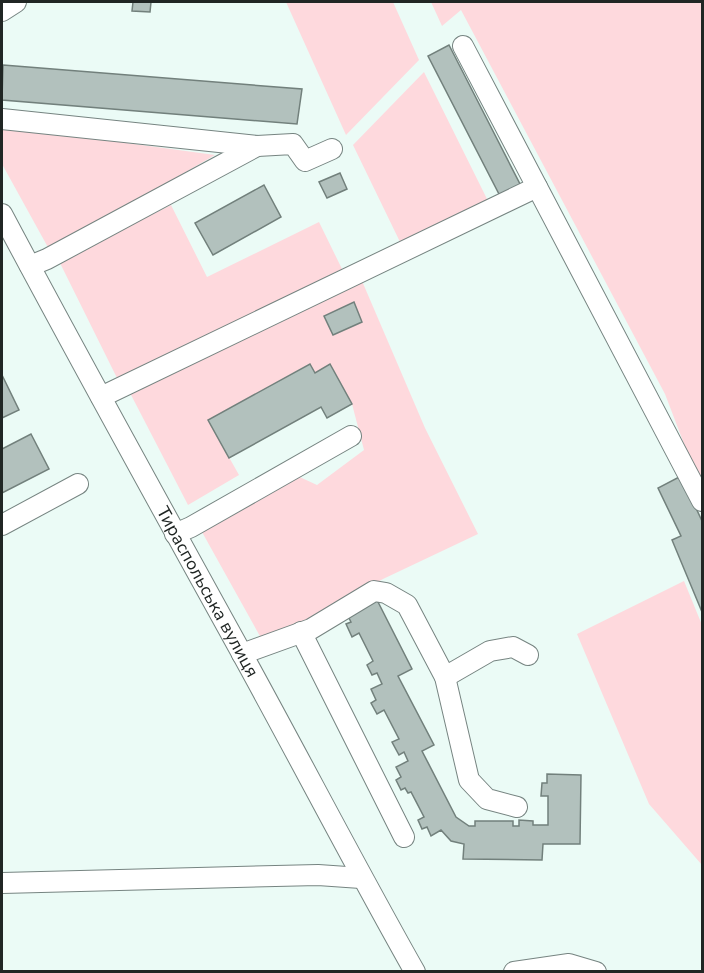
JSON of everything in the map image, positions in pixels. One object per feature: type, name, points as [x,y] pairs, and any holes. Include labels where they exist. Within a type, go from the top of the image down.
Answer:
[{"type":"street","points":[[2,11],[16,2]]},
{"type":"street","points":[[463,46],[702,501]]},
{"type":"street","points":[[2,119],[257,146],[293,144],[305,161],[332,149]]},
{"type":"street","points":[[30,266],[257,146]]},
{"type":"street","points":[[101,397],[537,187]]},
{"type":"street","name":"Тираспольська вулиця","points":[[2,214],[242,654],[361,878],[415,972]]},
{"type":"street","points":[[175,534],[351,436]]},
{"type":"street","points":[[2,525],[78,484]]},
{"type":"street","points":[[242,654],[311,629],[374,591],[386,593],[407,605],[445,677],[469,780],[487,799],[517,807]]},
{"type":"street","points":[[301,632],[404,837]]},
{"type":"street","points":[[445,677],[490,651],[513,647],[528,655]]},
{"type":"street","points":[[2,883],[318,875],[361,878]]},
{"type":"street","points":[[514,972],[569,964],[596,972]]},
{"type":"shaded area","points":[[286,2],[393,2],[419,60],[346,135]]},
{"type":"shaded area","points":[[431,2],[702,2],[702,491],[665,394],[461,10],[442,26]]},
{"type":"shaded area","points":[[424,72],[488,201],[401,244],[353,145]]},
{"type":"shaded area","points":[[2,126],[215,155],[50,251],[2,164]]},
{"type":"shaded area","points":[[171,205],[207,277],[319,222],[342,269],[118,380],[59,261]]},
{"type":"shaded area","points":[[362,281],[425,428],[478,534],[383,579],[325,612],[261,638],[202,532],[291,473],[317,485],[364,450],[352,404],[330,365],[315,373],[309,364],[208,420],[239,475],[188,505],[129,391]]},
{"type":"shaded area","points":[[684,581],[702,625],[702,865],[649,804],[577,634]]},
{"type":"building","points":[[133,2],[151,2],[150,12],[132,11]]},
{"type":"building","points":[[449,45],[521,186],[500,196],[428,56]]},
{"type":"building","points":[[3,65],[302,89],[297,124],[2,100]]},
{"type":"building","points":[[340,173],[347,189],[327,198],[319,182]]},
{"type":"building","points":[[264,185],[281,217],[213,255],[195,223]]},
{"type":"building","points":[[354,302],[362,322],[333,335],[324,316]]},
{"type":"building","points":[[310,364],[315,373],[330,364],[352,404],[327,418],[321,407],[229,458],[208,420]]},
{"type":"building","points":[[2,375],[19,410],[2,418]]},
{"type":"building","points":[[31,434],[49,469],[2,493],[2,449]]},
{"type":"building","points":[[681,476],[702,521],[702,612],[672,540],[681,536],[658,488]]},
{"type":"building","points":[[376,598],[412,669],[398,676],[434,745],[422,751],[456,817],[469,826],[475,826],[475,821],[513,821],[513,826],[519,826],[519,820],[533,821],[533,825],[548,825],[548,796],[541,796],[542,783],[547,783],[547,774],[581,775],[580,844],[543,844],[542,860],[463,859],[464,844],[451,841],[441,830],[431,836],[427,827],[422,829],[418,820],[424,817],[411,792],[408,793],[405,788],[401,790],[396,780],[401,777],[396,767],[408,761],[404,752],[399,755],[392,742],[399,739],[384,710],[377,714],[371,703],[376,700],[371,689],[382,684],[377,673],[372,675],[367,665],[373,661],[359,633],[352,637],[346,624],[351,622],[347,614]]}]
